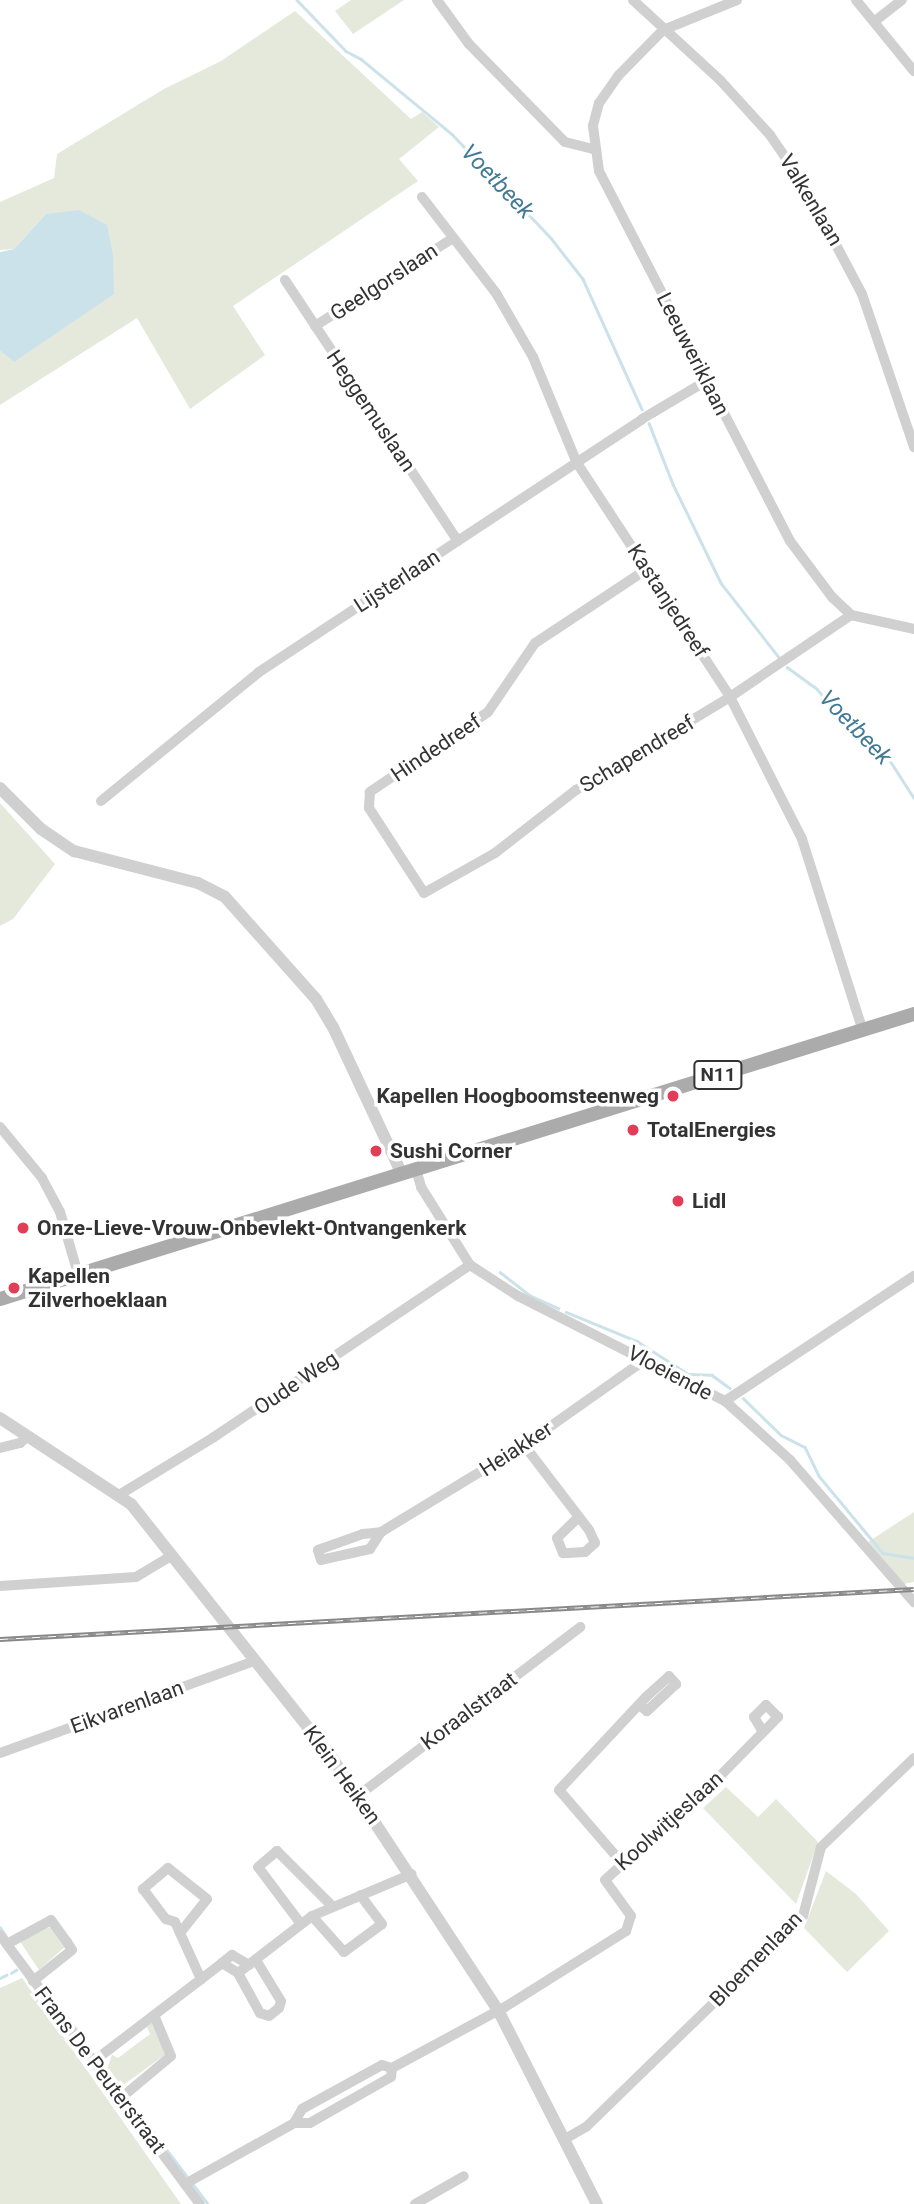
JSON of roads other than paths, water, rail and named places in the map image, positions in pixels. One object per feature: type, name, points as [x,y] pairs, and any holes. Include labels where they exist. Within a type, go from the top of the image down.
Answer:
[{"type":"main road","name":"N11","points":[[0,1298],[914,1014]]},
{"type":"street","points":[[437,0],[469,44],[565,142],[593,149]]},
{"type":"street","name":"Valkenlaan","points":[[633,0],[737,98],[770,135],[806,186],[862,294],[914,447]]},
{"type":"street","points":[[663,30],[737,0]]},
{"type":"street","points":[[856,0],[914,71]]},
{"type":"street","points":[[875,21],[902,0]]},
{"type":"street","name":"Leeuweriklaan","points":[[663,30],[599,103],[593,149],[599,171],[790,541],[832,597],[851,615]]},
{"type":"street","name":"Kastanjedreef","points":[[422,197],[496,293],[533,358],[578,463],[730,697],[802,839],[863,1031]]},
{"type":"street","name":"Geelgorslaan","points":[[315,326],[453,238]]},
{"type":"street","name":"Heggemuslaan","points":[[285,280],[458,541]]},
{"type":"street","name":"Lijsterlaan","points":[[102,801],[259,672],[706,382]]},
{"type":"street","name":"Hindedreef","points":[[424,893],[369,808],[370,792],[488,712],[535,643],[647,569]]},
{"type":"street","points":[[851,615],[914,629]]},
{"type":"street","name":"Schapendreef","points":[[424,893],[495,853],[576,790],[730,697],[851,615]]},
{"type":"street","points":[[0,788],[41,829],[74,851],[198,883],[225,897],[284,958],[322,1009],[409,1172]]},
{"type":"street","points":[[0,1127],[42,1178],[54,1200],[78,1274]]},
{"type":"street","name":"Vloeiende","points":[[409,1172],[470,1265],[519,1296],[724,1401],[790,1460],[914,1602]]},
{"type":"street","name":"Oude Weg","points":[[119,1495],[215,1437],[470,1265]]},
{"type":"street","points":[[724,1401],[914,1276]]},
{"type":"street","name":"Heiakker","points":[[381,1532],[370,1549],[321,1560],[318,1550],[381,1532],[524,1445],[646,1359]]},
{"type":"street","name":"Klein Heiken","points":[[0,1418],[119,1495],[143,1518],[169,1557],[359,1795],[498,2010],[597,2204]]},
{"type":"street","points":[[0,1448],[20,1443],[28,1436]]},
{"type":"street","points":[[524,1445],[579,1517]]},
{"type":"street","points":[[0,1586],[136,1577],[169,1557]]},
{"type":"street","name":"Koraalstraat","points":[[359,1795],[580,1627]]},
{"type":"street","name":"Eikvarenlaan","points":[[0,1753],[254,1661]]},
{"type":"street","points":[[622,1863],[559,1790],[639,1705]]},
{"type":"street","name":"Koolwitjeslaan","points":[[498,2010],[626,1931],[631,1916],[605,1880],[763,1732]]},
{"type":"street","name":"Bloemenlaan","points":[[565,2139],[586,2127],[803,1916],[821,1847],[914,1758]]},
{"type":"street","points":[[301,1924],[258,1867],[277,1851],[332,1906]]},
{"type":"street","points":[[180,1933],[206,1899],[168,1868],[143,1889],[180,1933],[201,1979]]},
{"type":"street","points":[[238,1973],[312,1916],[412,1874]]},
{"type":"street","points":[[312,1916],[344,1952],[382,1924],[360,1895]]},
{"type":"street","points":[[3,1940],[51,1920],[72,1950],[33,1981]]},
{"type":"street","name":"Frans De Peuterstraat","points":[[3,1940],[200,2204]]},
{"type":"street","points":[[94,2062],[232,1955],[252,1962],[281,2001],[279,2008],[269,2016],[260,2013],[238,1973],[222,1963]]},
{"type":"street","points":[[294,2123],[302,2109],[382,2065],[392,2068],[498,2010]]},
{"type":"street","points":[[121,2098],[171,2056],[154,2015]]},
{"type":"street","points":[[185,2184],[294,2123],[310,2123],[391,2077],[392,2068]]},
{"type":"street","points":[[415,2204],[464,2176]]},
{"type":"water","points":[[79,210],[107,225],[113,255],[114,294],[14,362],[0,351],[0,252],[14,249],[46,214]]},
{"type":"waterway","name":"Voetbeek","points":[[297,0],[346,51],[361,59],[452,134],[551,238],[583,279],[642,409]]},
{"type":"waterway","name":"Voetbeek","points":[[649,423],[673,484],[721,583],[778,656]]},
{"type":"waterway","name":"Voetbeek","points":[[787,667],[817,689],[863,740],[889,759],[914,798]]},
{"type":"waterway","name":"Vloeiende","points":[[500,1272],[531,1296],[558,1308]]},
{"type":"waterway","name":"Vloeiende","points":[[566,1312],[637,1341],[688,1374],[712,1375],[730,1388]]},
{"type":"waterway","name":"Vloeiende","points":[[743,1398],[781,1435],[805,1447],[819,1476],[883,1553],[914,1558]]},
{"type":"waterway","points":[[0,1927],[6,1936]]},
{"type":"waterway","points":[[11,1973],[16,1970]]},
{"type":"waterway","points":[[0,1978],[6,1975]]},
{"type":"waterway","points":[[55,2001],[86,2042]]},
{"type":"waterway","points":[[135,2108],[189,2179]]},
{"type":"waterway","points":[[193,2184],[208,2204]]},
{"type":"railway","points":[[0,1639],[914,1589]]},
{"type":"place","name":"Kapellen Hoogboomsteenweg","points":[[673,1096]]},
{"type":"place","name":"TotalEnergies","points":[[633,1130]]},
{"type":"place","name":"Sushi Corner","points":[[376,1151]]},
{"type":"place","name":"Lidl","points":[[678,1201]]},
{"type":"place","name":"Onze-Lieve-Vrouw-Onbevlekt-Ontvangenkerk","points":[[23,1228]]},
{"type":"place","name":"Kapellen Zilverhoeklaan","points":[[14,1288]]}]
